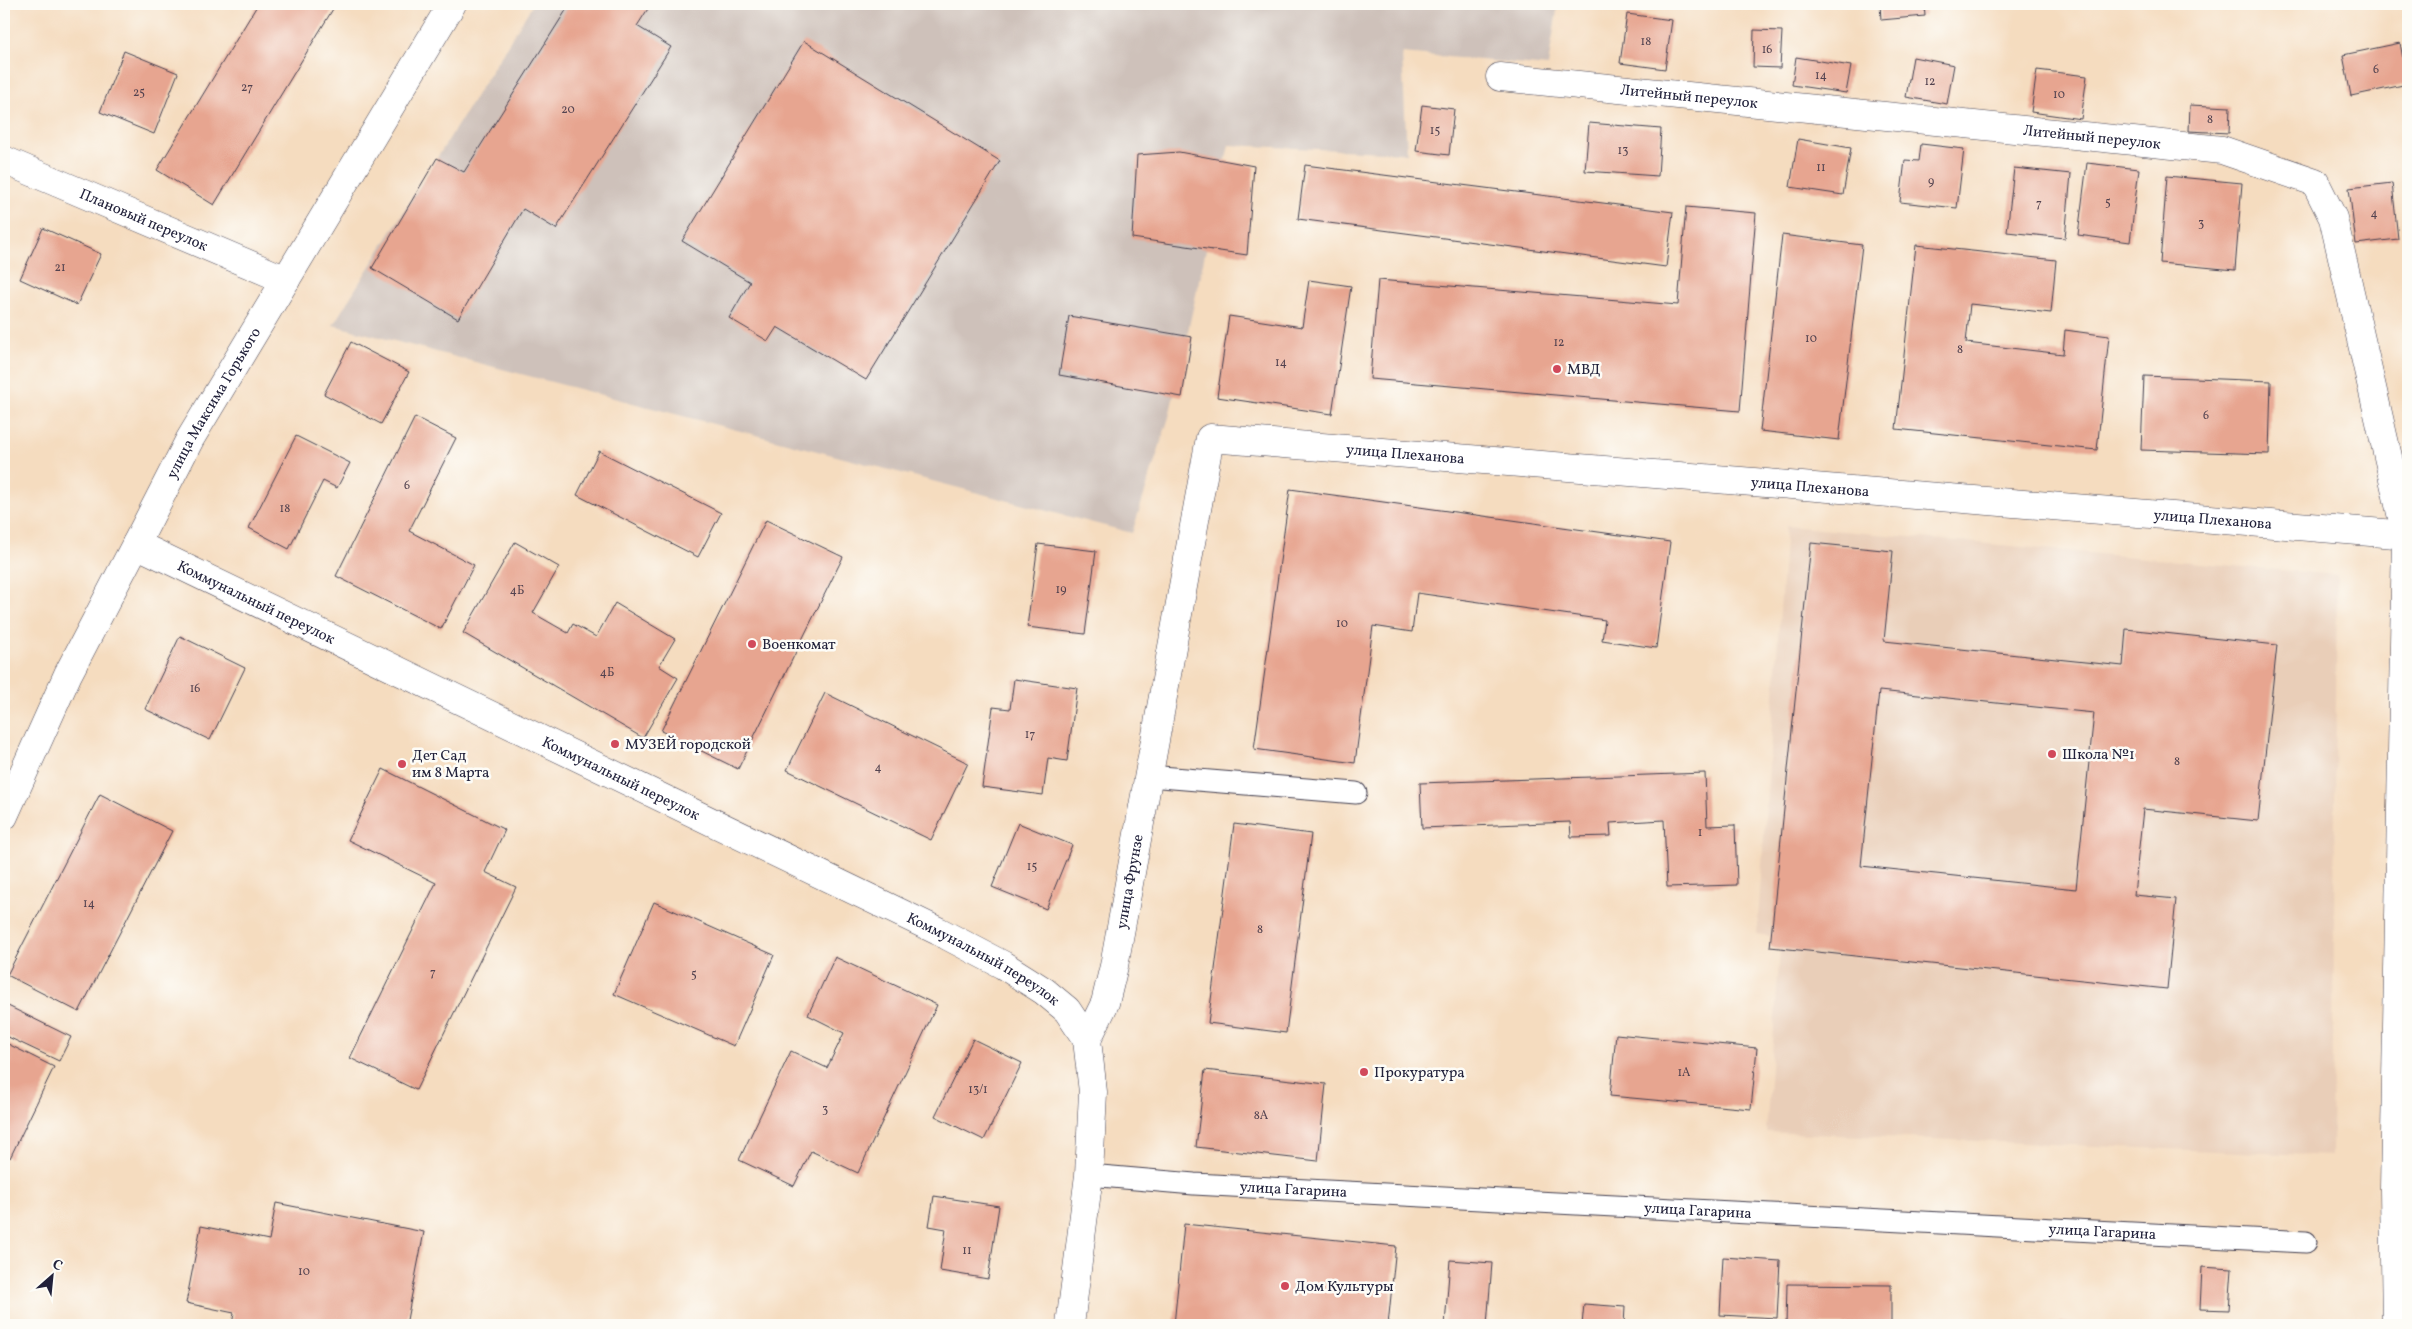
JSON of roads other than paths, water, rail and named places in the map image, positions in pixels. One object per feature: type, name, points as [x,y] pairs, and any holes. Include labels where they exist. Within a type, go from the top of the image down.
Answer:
[{"type":"street","name":"улица Максима Горького","points":[[4,816],[68,674],[190,439],[452,4]]},
{"type":"street","name":"Литейный переулок","points":[[1500,77],[2222,150],[2315,182],[2333,218],[2407,535],[2394,1179],[2396,1325]]},
{"type":"street","name":"Плановый переулок","points":[[4,160],[286,280]]},
{"type":"street","name":"улица Плеханова","points":[[1210,438],[2407,535]]},
{"type":"street","name":"улица Фрунзе","points":[[1087,1040],[1105,1003],[1114,966],[1210,438]]},
{"type":"street","name":"Коммунальный переулок","points":[[136,544],[987,956],[1044,990],[1067,1010],[1087,1040]]},
{"type":"street","points":[[1070,1325],[1090,1174],[1092,1092],[1087,1040]]},
{"type":"lane","points":[[1149,776],[1356,793]]},
{"type":"lane","name":"улица Гагарина","points":[[1090,1174],[1194,1184],[2306,1242]]},
{"type":"place","name":"МВД","points":[[1557,369]]},
{"type":"place","name":"Военкомат","points":[[752,644]]},
{"type":"place","name":"МУЗЕЙ городской","points":[[615,744]]},
{"type":"place","name":"Школа №1","points":[[2052,754]]},
{"type":"place","name":"Дет Сад им 8 Марта","points":[[402,764]]},
{"type":"place","name":"Прокуратура","points":[[1364,1072]]},
{"type":"place","name":"Дом Культуры","points":[[1285,1286]]}]
